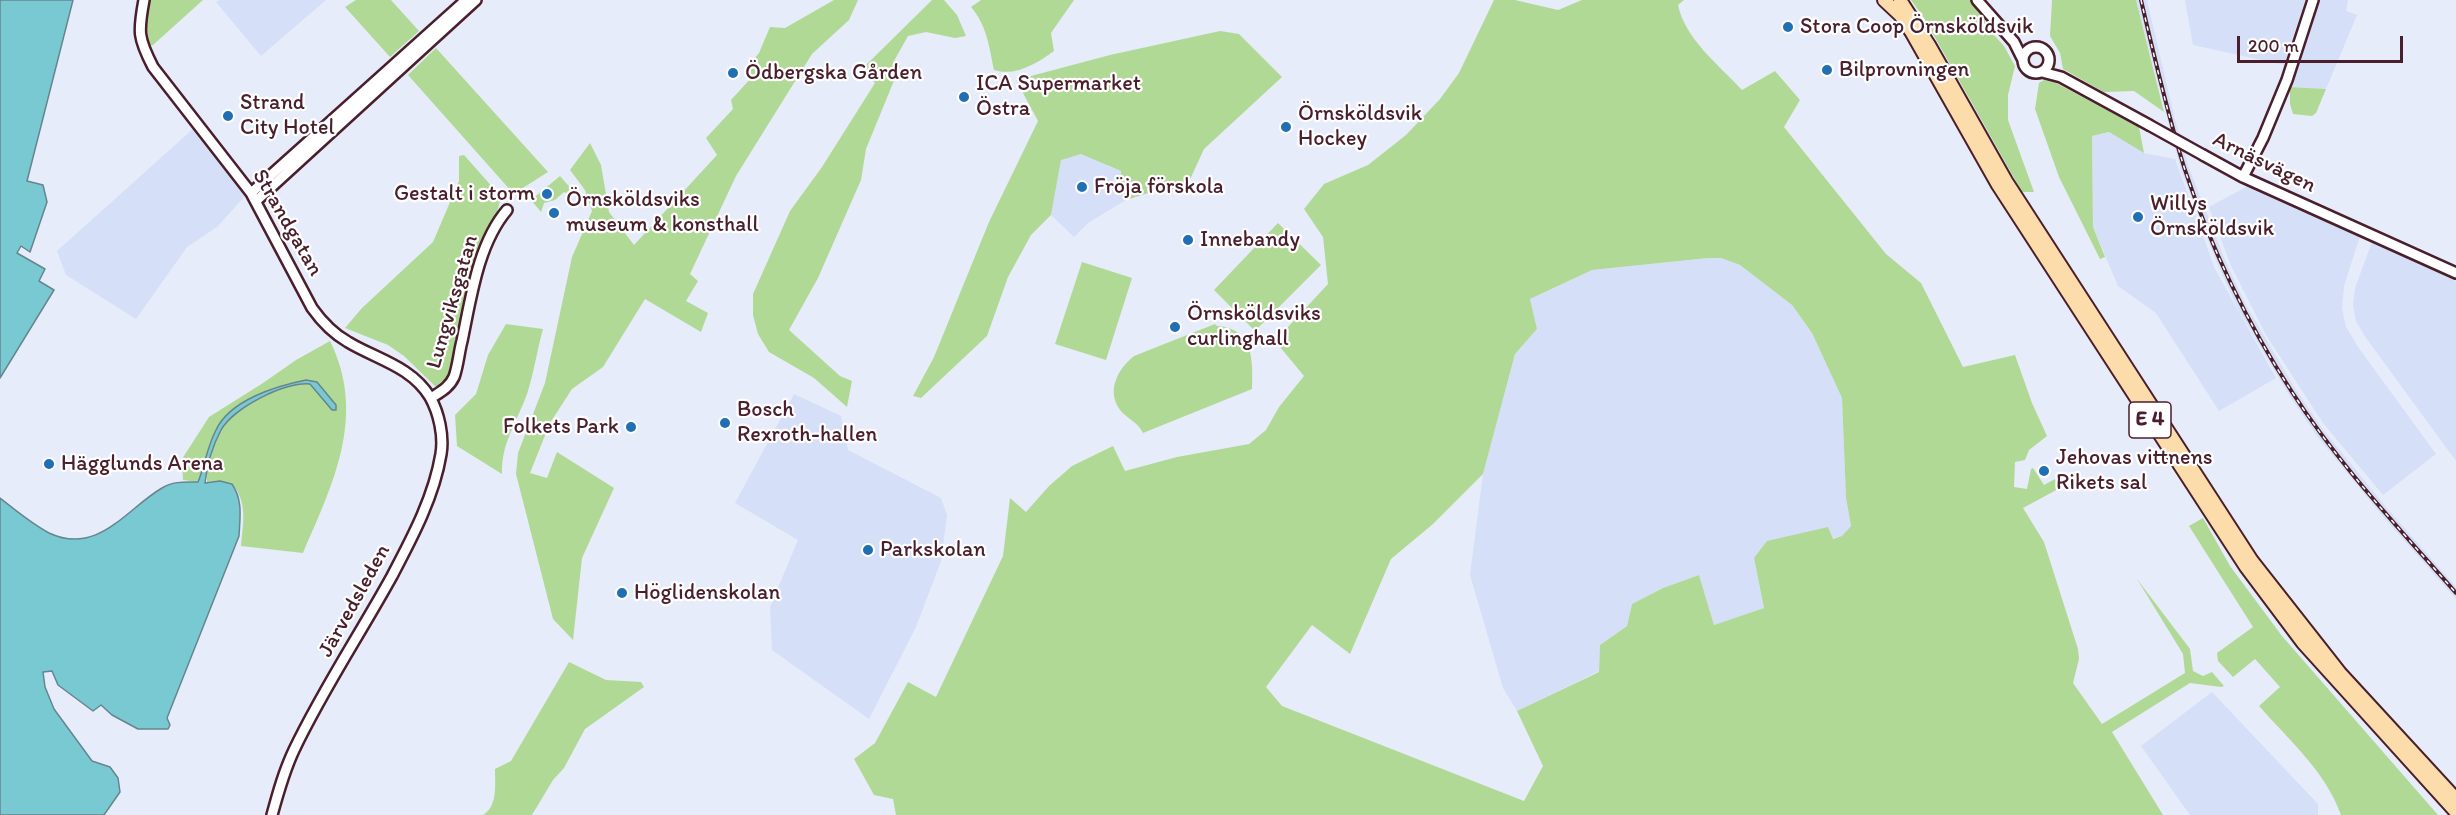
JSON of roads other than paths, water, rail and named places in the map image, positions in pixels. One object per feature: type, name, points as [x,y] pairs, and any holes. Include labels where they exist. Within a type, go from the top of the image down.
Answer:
[{"type":"highway","name":"E 4","points":[[1884,0],[1900,15],[1912,33],[1998,185],[2246,567],[2318,661],[2456,812]]},
{"type":"highway","name":"E 4","points":[[1900,0],[1929,45],[2006,181],[2253,561],[2340,673],[2456,799]]},
{"type":"main road","name":"Strandgatan","points":[[144,0],[140,35],[142,45],[153,67],[253,197],[312,308],[322,322],[350,344],[405,371],[430,399]]},
{"type":"main road","points":[[253,197],[466,0]]},
{"type":"main road","points":[[253,197],[476,0]]},
{"type":"main road","points":[[1977,0],[2014,42],[2029,71],[2042,72],[2047,68],[2049,59],[2046,51],[2014,42]]},
{"type":"main road","points":[[2243,177],[2288,81],[2313,0]]},
{"type":"main road","points":[[2023,60],[2026,51],[2034,47]]},
{"type":"main road","name":"Arnäsvägen","points":[[2049,59],[2061,77]]},
{"type":"main road","name":"Arnäsvägen","points":[[2042,72],[2061,77],[2243,177],[2456,273]]},
{"type":"main road","name":"Lungviksgatan","points":[[430,399],[446,388],[454,376],[471,297],[485,252],[496,223],[507,210]]},
{"type":"main road","name":"Järvedsleden","points":[[272,815],[294,750],[401,559],[437,474],[442,452],[437,414],[430,399]]},
{"type":"water","points":[[0,0],[73,0],[27,181],[43,185],[47,202],[30,252],[21,246],[17,253],[45,269],[39,281],[54,290],[0,378]]},
{"type":"water","points":[[306,380],[317,382],[336,405],[336,410],[332,410],[310,384],[288,387],[274,391],[237,413],[227,422],[215,442],[205,483],[220,481],[232,484],[239,502],[239,536],[167,718],[170,725],[168,729],[138,729],[112,715],[101,705],[93,711],[58,685],[52,671],[43,672],[45,687],[54,709],[92,761],[110,767],[118,778],[120,792],[104,815],[0,815],[0,498],[49,533],[66,539],[82,539],[97,534],[166,486],[179,482],[198,482],[213,436],[223,419],[232,410],[255,396]]},
{"type":"railway","points":[[2141,0],[2166,105],[2194,197],[2245,311],[2292,392],[2329,445],[2370,496],[2456,593]]},
{"type":"place","name":"Stora Coop Örnsköldsvik","points":[[1788,27]]},
{"type":"place","name":"Bilprovningen","points":[[1827,70]]},
{"type":"place","name":"Ödbergska Gården","points":[[733,73]]},
{"type":"place","name":"ICA Supermarket Östra","points":[[964,97]]},
{"type":"place","name":"Strand City Hotel","points":[[228,116]]},
{"type":"place","name":"Örnsköldsvik Hockey","points":[[1286,127]]},
{"type":"place","name":"Fröja förskola","points":[[1082,187]]},
{"type":"place","name":"Gestalt i storm","points":[[547,194]]},
{"type":"place","name":"Örnsköldsviks museum & konsthall","points":[[554,213]]},
{"type":"place","name":"Willys Örnsköldsvik","points":[[2138,217]]},
{"type":"place","name":"Innebandy","points":[[1188,240]]},
{"type":"place","name":"Örnsköldsviks curlinghall","points":[[1175,327]]},
{"type":"place","name":"Bosch Rexroth-hallen","points":[[725,423]]},
{"type":"place","name":"Folkets Park","points":[[631,427]]},
{"type":"place","name":"Hägglunds Arena","points":[[49,464]]},
{"type":"place","name":"Jehovas vittnens Rikets sal","points":[[2044,471]]},
{"type":"place","name":"Parkskolan","points":[[868,550]]},
{"type":"place","name":"Höglidenskolan","points":[[622,593]]}]
